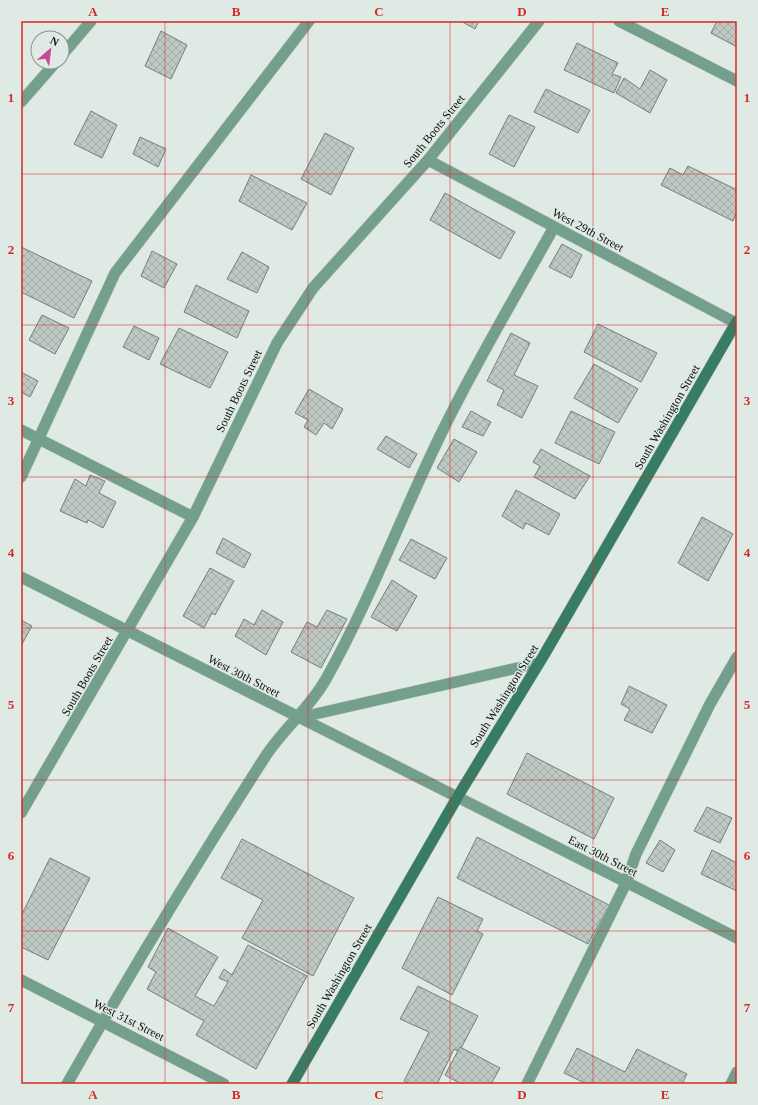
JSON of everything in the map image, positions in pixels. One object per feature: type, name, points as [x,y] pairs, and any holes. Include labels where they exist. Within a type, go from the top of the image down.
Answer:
[{"type":"main road","name":"South Washington Street","points":[[292,1084],[458,796],[539,663],[737,322]]},
{"type":"street","points":[[70,46],[91,21]]},
{"type":"street","points":[[21,477],[115,273],[309,21]]},
{"type":"street","name":"South Boots Street","points":[[21,813],[193,517],[277,343],[313,288],[428,160],[539,21]]},
{"type":"street","points":[[619,21],[737,81]]},
{"type":"street","points":[[21,102],[49,70]]},
{"type":"street","name":"West 29th Street","points":[[428,160],[737,322]]},
{"type":"street","points":[[67,1084],[199,862],[268,753],[315,697],[326,679],[381,570],[443,430],[554,226]]},
{"type":"street","points":[[21,430],[193,517]]},
{"type":"street","name":"West 30th Street","points":[[21,577],[298,718],[458,796]]},
{"type":"street","points":[[527,1084],[626,883],[636,854],[710,704],[737,657]]},
{"type":"street","points":[[298,718],[539,663]]},
{"type":"street","name":"East 30th Street","points":[[458,796],[626,883],[737,938]]},
{"type":"street","name":"West 31st Street","points":[[21,980],[224,1084]]},
{"type":"street","points":[[731,1084],[737,1072]]},
{"type":"building","points":[[461,21],[479,21],[475,29]]},
{"type":"building","points":[[717,21],[737,21],[737,47],[711,33]]},
{"type":"building","points":[[161,31],[187,45],[171,79],[145,66]]},
{"type":"building","points":[[577,43],[618,63],[612,74],[621,77],[614,93],[564,70]]},
{"type":"building","points":[[650,70],[667,80],[650,113],[616,93],[624,78],[640,89]]},
{"type":"building","points":[[546,89],[590,110],[578,133],[534,112]]},
{"type":"building","points":[[91,111],[117,125],[102,158],[74,144]]},
{"type":"building","points":[[509,115],[535,127],[514,167],[489,154]]},
{"type":"building","points":[[325,133],[354,148],[331,195],[301,179]]},
{"type":"building","points":[[140,137],[166,149],[158,167],[133,154]]},
{"type":"building","points":[[688,166],[737,190],[737,211],[733,221],[661,185],[670,168],[683,175]]},
{"type":"building","points":[[251,175],[307,203],[292,230],[239,201]]},
{"type":"building","points":[[445,193],[515,232],[500,259],[430,220]]},
{"type":"building","points":[[562,244],[582,255],[571,278],[549,267]]},
{"type":"building","points":[[21,247],[92,281],[74,318],[21,292]]},
{"type":"building","points":[[152,251],[177,264],[164,288],[141,276]]},
{"type":"building","points":[[242,252],[269,267],[257,293],[227,279]]},
{"type":"building","points":[[196,285],[249,311],[237,338],[184,312]]},
{"type":"building","points":[[42,315],[69,328],[55,354],[29,340]]},
{"type":"building","points":[[598,324],[657,353],[641,382],[584,352]]},
{"type":"building","points":[[134,326],[159,338],[149,360],[123,347]]},
{"type":"building","points":[[179,328],[228,352],[210,388],[160,364]]},
{"type":"building","points":[[511,333],[530,343],[514,375],[538,386],[522,418],[497,405],[504,390],[487,381]]},
{"type":"building","points":[[594,364],[638,389],[618,423],[574,398]]},
{"type":"building","points":[[21,372],[38,381],[30,397],[21,392]]},
{"type":"building","points":[[309,389],[343,409],[332,429],[324,423],[316,435],[304,427],[308,420],[295,413]]},
{"type":"building","points":[[471,411],[491,422],[483,436],[462,427]]},
{"type":"building","points":[[571,411],[615,432],[599,464],[555,443]]},
{"type":"building","points":[[386,436],[417,454],[409,468],[377,449]]},
{"type":"building","points":[[454,439],[477,452],[459,482],[437,468]]},
{"type":"building","points":[[541,449],[590,476],[575,499],[534,477],[540,466],[533,462]]},
{"type":"building","points":[[90,475],[105,481],[99,493],[116,502],[103,528],[88,520],[87,523],[60,511],[75,479],[86,486]]},
{"type":"building","points":[[516,490],[560,514],[549,535],[526,523],[523,529],[502,516]]},
{"type":"building","points":[[702,517],[733,534],[708,581],[678,563]]},
{"type":"building","points":[[223,538],[251,554],[244,568],[216,553]]},
{"type":"building","points":[[411,539],[447,558],[435,579],[399,560]]},
{"type":"building","points":[[210,568],[234,581],[215,615],[212,613],[204,628],[183,616]]},
{"type":"building","points":[[392,580],[417,596],[397,631],[371,617]]},
{"type":"building","points":[[262,610],[283,622],[266,655],[235,636],[244,619],[254,625]]},
{"type":"building","points":[[327,610],[347,619],[321,668],[291,652],[307,622],[317,627]]},
{"type":"building","points":[[21,620],[32,626],[21,646]]},
{"type":"building","points":[[629,686],[667,705],[652,733],[624,720],[630,709],[621,704]]},
{"type":"building","points":[[527,753],[614,798],[594,839],[507,794]]},
{"type":"building","points":[[707,807],[732,818],[720,843],[694,831]]},
{"type":"building","points":[[477,837],[609,905],[588,944],[457,878]]},
{"type":"building","points":[[242,839],[354,898],[313,976],[242,938],[263,900],[221,878]]},
{"type":"building","points":[[660,840],[675,850],[663,872],[646,863]]},
{"type":"building","points":[[712,850],[737,863],[737,891],[701,874]]},
{"type":"building","points":[[50,858],[90,878],[48,960],[21,947],[21,916]]},
{"type":"building","points":[[438,897],[483,919],[477,931],[483,934],[452,995],[402,968]]},
{"type":"building","points":[[168,928],[218,957],[195,996],[214,1006],[228,982],[219,978],[224,969],[232,975],[248,945],[307,976],[256,1069],[196,1035],[204,1021],[147,989],[156,972],[148,967]]},
{"type":"building","points":[[418,986],[478,1016],[459,1052],[454,1049],[437,1084],[409,1084],[404,1081],[429,1032],[400,1019]]},
{"type":"building","points":[[460,1047],[500,1068],[491,1084],[461,1084],[445,1075]]},
{"type":"building","points":[[577,1048],[625,1072],[637,1049],[687,1074],[682,1084],[587,1084],[564,1073]]}]
